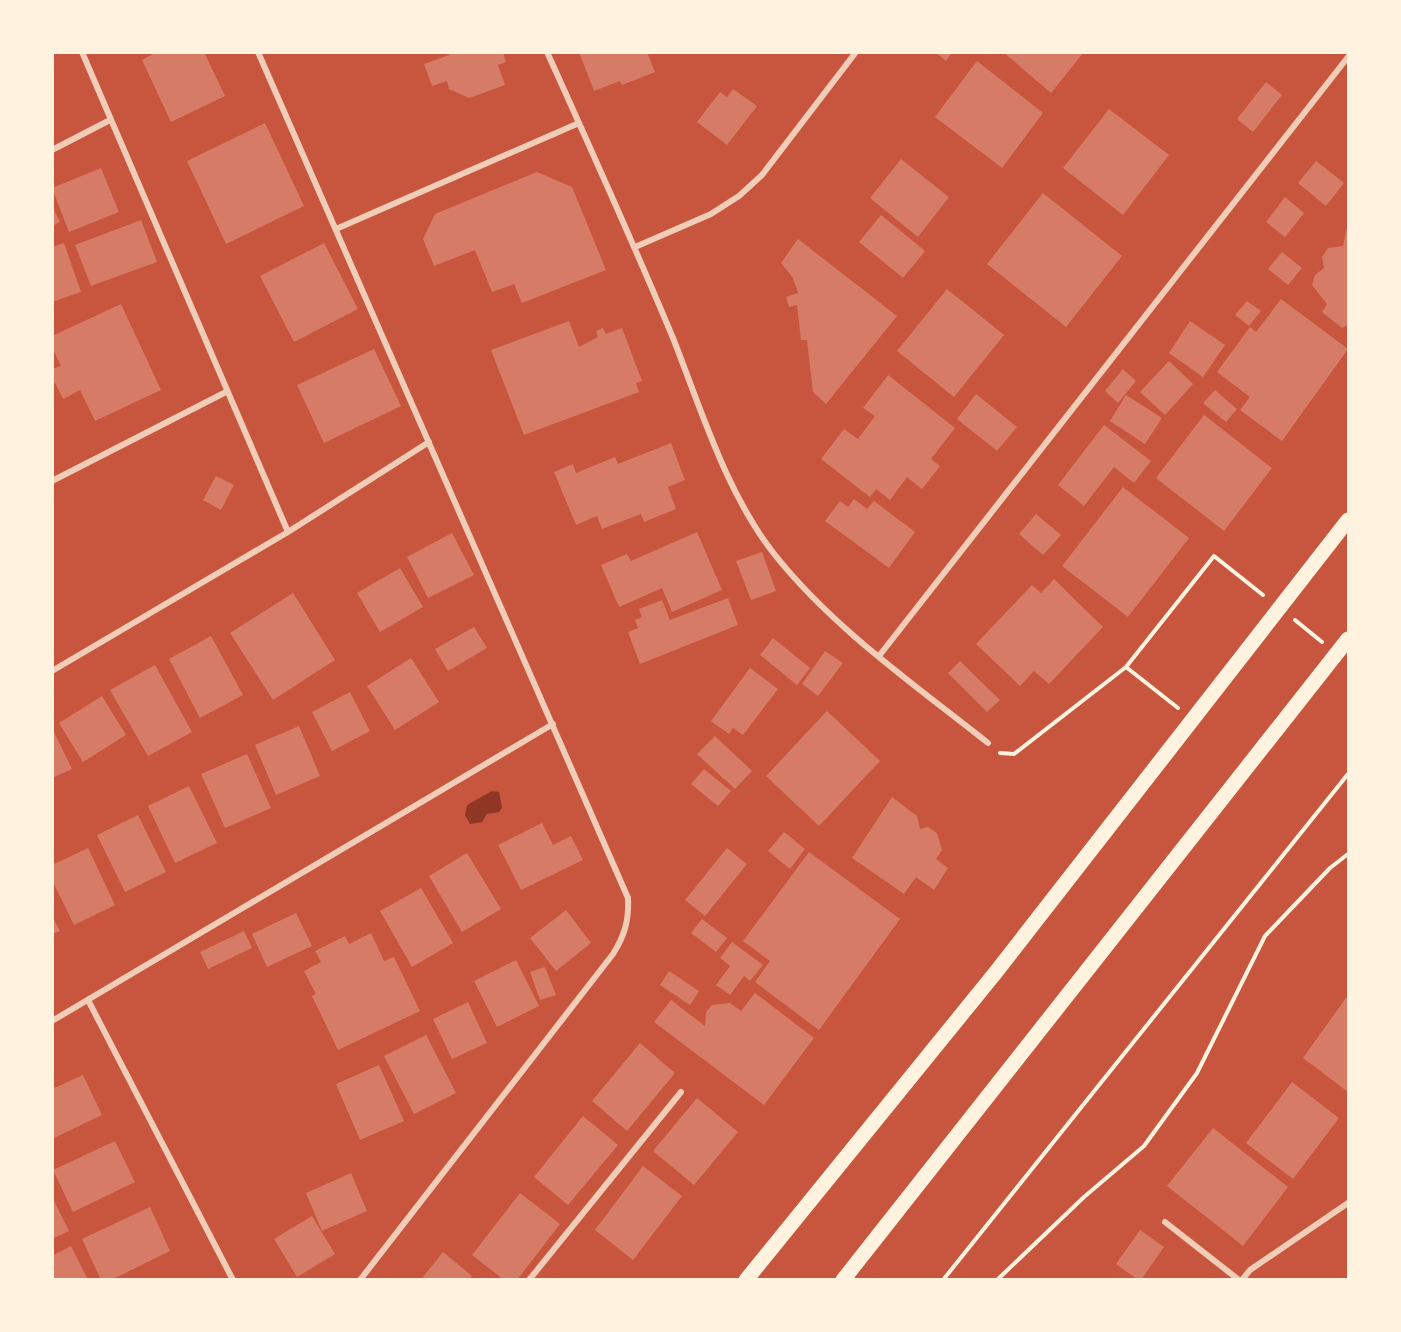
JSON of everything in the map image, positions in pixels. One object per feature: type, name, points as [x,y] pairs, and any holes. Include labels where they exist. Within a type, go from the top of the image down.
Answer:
[{"type":"main road","points":[[746,1280],[996,972],[1348,520]]},
{"type":"main road","points":[[843,1280],[1348,639]]},
{"type":"street","points":[[82,52],[288,532]]},
{"type":"street","points":[[258,52],[628,898],[629,918],[624,937],[360,1280]]},
{"type":"street","points":[[547,52],[635,247],[729,476],[749,516],[773,553],[804,589],[879,656],[988,743]]},
{"type":"street","points":[[635,247],[711,214],[739,196],[762,175],[856,52]]},
{"type":"street","points":[[879,656],[1348,57]]},
{"type":"street","points":[[52,150],[110,120]]},
{"type":"street","points":[[336,229],[579,123]]},
{"type":"street","points":[[52,481],[226,392]]},
{"type":"street","points":[[52,661],[54,670],[288,532],[429,442]]},
{"type":"street","points":[[52,1021],[553,723]]},
{"type":"street","points":[[88,1000],[233,1280]]},
{"type":"street","points":[[529,1280],[681,1092]]},
{"type":"street","points":[[1165,1222],[1240,1280],[1250,1270],[1348,1203]]},
{"type":"path","points":[[988,743],[997,752],[1014,754],[1126,667],[1214,556]]},
{"type":"path","points":[[1126,667],[1192,720]]},
{"type":"path","points":[[943,1280],[1348,774]]},
{"type":"path","points":[[997,1280],[1084,1197],[1144,1146],[1197,1073],[1265,936],[1330,868],[1348,854]]},
{"type":"shaded area","points":[[492,791],[499,792],[502,808],[499,812],[487,814],[482,822],[470,824],[465,815],[467,805]]},
{"type":"building","points":[[157,52],[204,52],[225,96],[171,122],[142,60]]},
{"type":"building","points":[[449,52],[503,52],[506,62],[498,65],[505,85],[469,98],[449,89],[447,81],[432,86],[424,64],[449,55]]},
{"type":"building","points":[[579,52],[647,52],[655,72],[622,85],[620,81],[594,91]]},
{"type":"building","points":[[935,52],[952,52],[946,61]]},
{"type":"building","points":[[1003,52],[1084,52],[1051,93]]},
{"type":"building","points":[[977,61],[1043,113],[1002,168],[935,117]]},
{"type":"building","points":[[1266,82],[1282,95],[1253,132],[1237,119]]},
{"type":"building","points":[[733,89],[757,106],[727,145],[697,122],[720,92],[727,97]]},
{"type":"building","points":[[1109,109],[1169,155],[1123,215],[1063,168]]},
{"type":"building","points":[[265,123],[304,206],[226,244],[187,161]]},
{"type":"building","points":[[901,159],[949,197],[918,237],[870,198]]},
{"type":"building","points":[[1316,161],[1344,183],[1326,206],[1298,183]]},
{"type":"building","points":[[101,168],[119,212],[69,232],[52,188]]},
{"type":"building","points":[[537,172],[572,187],[606,270],[522,303],[514,284],[492,292],[475,250],[434,266],[423,239],[435,214]]},
{"type":"building","points":[[1043,193],[1122,256],[1066,327],[987,264]]},
{"type":"building","points":[[1285,197],[1304,213],[1285,237],[1266,222]]},
{"type":"building","points":[[52,206],[60,222],[52,226]]},
{"type":"building","points":[[881,215],[925,251],[903,278],[859,242]]},
{"type":"building","points":[[141,220],[157,262],[91,286],[75,245]]},
{"type":"building","points":[[1348,223],[1348,325],[1342,328],[1322,312],[1327,304],[1312,285],[1315,275],[1324,268],[1322,257],[1328,248],[1343,246]]},
{"type":"building","points":[[798,239],[897,316],[826,404],[813,392],[807,340],[801,340],[797,305],[789,307],[786,297],[798,293],[793,278],[781,263]]},
{"type":"building","points":[[64,243],[81,292],[52,302],[52,247]]},
{"type":"building","points":[[324,243],[358,309],[294,342],[260,276]]},
{"type":"building","points":[[1282,252],[1302,268],[1288,285],[1268,269]]},
{"type":"building","points":[[947,289],[1004,335],[954,397],[897,351]]},
{"type":"building","points":[[1281,299],[1348,349],[1282,441],[1240,410],[1250,397],[1217,372],[1250,327],[1256,332]]},
{"type":"building","points":[[1247,301],[1261,311],[1249,326],[1235,315]]},
{"type":"building","points":[[121,304],[161,390],[95,421],[80,390],[63,399],[52,377],[52,369],[61,366],[52,347],[52,336]]},
{"type":"building","points":[[569,321],[579,347],[598,337],[596,331],[603,328],[606,334],[622,328],[642,381],[636,383],[639,392],[524,435],[491,350]]},
{"type":"building","points":[[1190,321],[1225,345],[1203,377],[1169,353]]},
{"type":"building","points":[[374,349],[401,406],[324,443],[297,385]]},
{"type":"building","points":[[1169,361],[1193,384],[1165,415],[1140,392]]},
{"type":"building","points":[[1123,369],[1136,381],[1118,403],[1105,391]]},
{"type":"building","points":[[888,375],[955,428],[931,459],[940,466],[922,489],[907,477],[890,500],[876,489],[870,497],[821,459],[844,429],[858,439],[875,416],[863,408]]},
{"type":"building","points":[[1215,390],[1237,409],[1226,422],[1203,403]]},
{"type":"building","points":[[976,394],[1017,427],[997,451],[957,419]]},
{"type":"building","points":[[1126,395],[1162,418],[1145,444],[1110,421]]},
{"type":"building","points":[[1204,415],[1272,468],[1224,531],[1156,478]]},
{"type":"building","points":[[1104,425],[1151,461],[1134,483],[1114,467],[1084,506],[1058,485]]},
{"type":"building","points":[[671,443],[685,480],[668,487],[676,509],[644,522],[641,514],[602,529],[597,516],[576,525],[554,472],[573,464],[576,473],[615,457],[618,464]]},
{"type":"building","points":[[216,476],[234,485],[221,510],[203,500]]},
{"type":"building","points":[[1123,487],[1189,538],[1128,617],[1062,566]]},
{"type":"building","points":[[854,499],[867,509],[874,501],[915,532],[889,568],[825,521],[840,501],[848,507]]},
{"type":"building","points":[[1036,514],[1061,535],[1043,555],[1019,534]]},
{"type":"building","points":[[697,532],[722,590],[672,612],[662,588],[619,607],[601,565],[627,554],[631,561]]},
{"type":"building","points":[[452,533],[474,575],[428,598],[407,557]]},
{"type":"building","points":[[762,552],[776,591],[751,600],[736,561]]},
{"type":"building","points":[[400,568],[423,607],[380,632],[357,593]]},
{"type":"building","points":[[1054,579],[1103,627],[1049,684],[1034,671],[1020,686],[976,644],[1032,585],[1041,593]]},
{"type":"building","points":[[293,593],[335,660],[273,700],[230,633]]},
{"type":"building","points":[[728,598],[738,625],[640,664],[628,632],[638,628],[635,620],[642,617],[639,609],[662,600],[670,620]]},
{"type":"building","points":[[474,627],[487,648],[448,671],[435,649]]},
{"type":"building","points":[[211,636],[243,695],[200,718],[169,659]]},
{"type":"building","points":[[773,638],[810,668],[797,685],[760,655]]},
{"type":"building","points":[[825,651],[843,663],[818,696],[802,684]]},
{"type":"building","points":[[411,658],[439,702],[395,730],[367,686]]},
{"type":"building","points":[[960,661],[1000,700],[987,712],[948,673]]},
{"type":"building","points":[[155,665],[192,732],[148,756],[110,690]]},
{"type":"building","points":[[750,668],[778,689],[743,735],[733,728],[729,734],[711,721]]},
{"type":"building","points":[[350,692],[370,731],[332,751],[312,712]]},
{"type":"building","points":[[102,696],[126,735],[83,762],[59,723]]},
{"type":"building","points":[[827,711],[880,761],[819,826],[766,776]]},
{"type":"building","points":[[299,726],[320,776],[276,795],[255,745]]},
{"type":"building","points":[[52,728],[72,769],[52,778]]},
{"type":"building","points":[[715,736],[752,771],[735,789],[697,754]]},
{"type":"building","points":[[247,754],[271,808],[225,828],[201,774]]},
{"type":"building","points":[[704,769],[731,791],[718,806],[691,784]]},
{"type":"building","points":[[189,786],[217,843],[175,863],[148,806]]},
{"type":"building","points":[[892,797],[917,816],[920,829],[928,827],[937,833],[942,850],[936,859],[948,868],[934,890],[916,877],[904,894],[852,858]]},
{"type":"building","points":[[138,815],[166,872],[125,892],[97,835]]},
{"type":"building","points":[[542,823],[553,845],[571,836],[583,860],[521,890],[498,845]]},
{"type":"building","points":[[784,832],[805,849],[790,869],[768,851]]},
{"type":"building","points":[[88,848],[115,905],[74,925],[52,880],[52,865]]},
{"type":"building","points":[[727,848],[747,864],[705,916],[685,900]]},
{"type":"building","points":[[809,852],[900,919],[819,1030],[755,982],[770,961],[743,941]]},
{"type":"building","points":[[467,853],[501,909],[462,932],[429,876]]},
{"type":"building","points":[[421,888],[453,943],[412,967],[380,911]]},
{"type":"building","points":[[566,910],[591,943],[556,971],[530,938]]},
{"type":"building","points":[[296,913],[312,946],[267,967],[252,934]]},
{"type":"building","points":[[52,916],[60,931],[52,934]]},
{"type":"building","points":[[702,919],[727,938],[716,952],[691,933]]},
{"type":"building","points":[[244,931],[252,948],[208,969],[200,952]]},
{"type":"building","points":[[371,933],[384,961],[394,957],[420,1011],[338,1050],[312,996],[316,994],[304,971],[321,962],[315,951],[345,936],[349,944]]},
{"type":"building","points":[[732,942],[763,965],[750,981],[744,976],[730,995],[716,985],[730,966],[720,958]]},
{"type":"building","points":[[516,960],[539,1006],[497,1027],[474,981]]},
{"type":"building","points":[[545,967],[556,995],[540,1000],[530,972]]},
{"type":"building","points":[[669,971],[699,991],[690,1005],[660,985]]},
{"type":"building","points":[[755,993],[814,1038],[764,1105],[654,1022],[671,1000],[705,1026],[706,1012],[712,1005],[730,1003],[741,1011]]},
{"type":"building","points":[[1348,995],[1348,1092],[1303,1058]]},
{"type":"building","points":[[468,1002],[487,1043],[452,1059],[433,1019]]},
{"type":"building","points":[[426,1035],[456,1093],[414,1114],[384,1056]]},
{"type":"building","points":[[640,1043],[675,1073],[627,1131],[592,1101]]},
{"type":"building","points":[[379,1065],[404,1121],[360,1140],[336,1084]]},
{"type":"building","points":[[83,1075],[102,1115],[52,1139],[52,1089]]},
{"type":"building","points":[[1292,1082],[1339,1118],[1293,1179],[1246,1143]]},
{"type":"building","points":[[697,1098],[738,1132],[694,1185],[653,1151]]},
{"type":"building","points":[[583,1116],[618,1145],[568,1205],[534,1177]]},
{"type":"building","points":[[1213,1128],[1288,1187],[1243,1246],[1167,1186]]},
{"type":"building","points":[[115,1141],[135,1182],[73,1212],[53,1170]]},
{"type":"building","points":[[643,1166],[682,1196],[633,1260],[595,1230]]},
{"type":"building","points":[[351,1173],[367,1211],[322,1231],[306,1193]]},
{"type":"building","points":[[520,1193],[560,1224],[517,1280],[504,1280],[472,1255]]},
{"type":"building","points":[[52,1197],[69,1231],[52,1239]]},
{"type":"building","points":[[150,1207],[170,1251],[111,1280],[101,1280],[82,1239]]},
{"type":"building","points":[[312,1216],[335,1254],[297,1277],[274,1239]]},
{"type":"building","points":[[1140,1230],[1164,1247],[1141,1280],[1138,1280],[1116,1264]]},
{"type":"building","points":[[71,1246],[88,1280],[54,1280],[52,1256]]},
{"type":"building","points":[[443,1252],[472,1276],[469,1280],[426,1280],[423,1277]]}]
